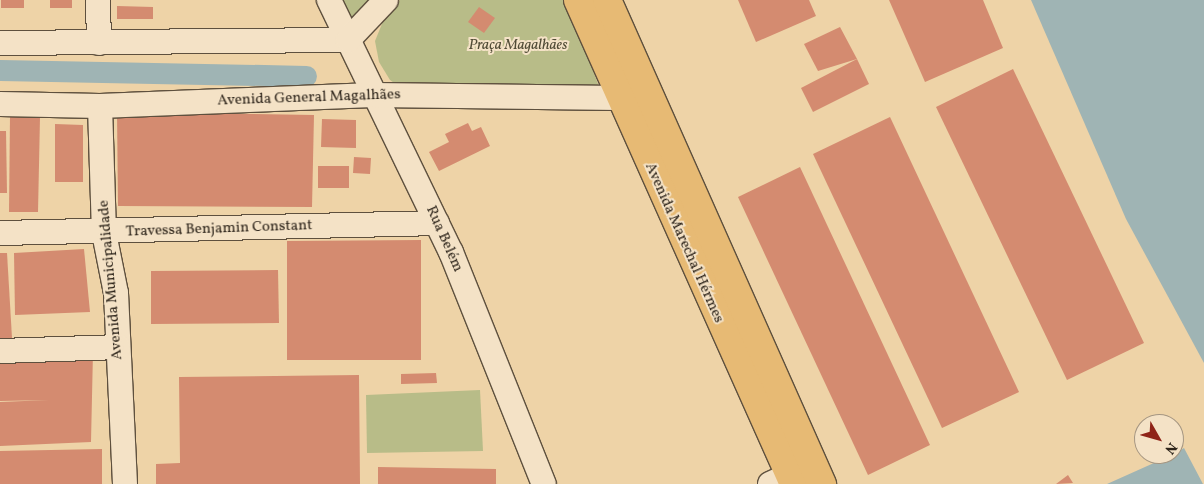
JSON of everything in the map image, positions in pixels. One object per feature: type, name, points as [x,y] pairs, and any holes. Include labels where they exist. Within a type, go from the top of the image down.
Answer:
[{"type":"main road","name":"Avenida Marechal Hérmes","points":[[578,0],[618,98],[784,481]]},
{"type":"main road","name":"Avenida Marechal Hérmes","points":[[607,0],[822,484]]},
{"type":"street","points":[[98,0],[99,43]]},
{"type":"street","name":"Rua Belém","points":[[329,0],[373,95],[438,223],[544,484]]},
{"type":"street","points":[[0,43],[348,40],[386,0]]},
{"type":"street","name":"Avenida General Magalhães","points":[[0,104],[100,106],[373,95],[618,98]]},
{"type":"street","name":"Avenida Municipalidade","points":[[100,106],[104,233],[116,293],[125,484]]},
{"type":"street","name":"Travessa Benjamin Constant","points":[[0,233],[104,233],[438,223]]},
{"type":"street","points":[[0,351],[118,347]]},
{"type":"green space","points":[[340,0],[375,0],[355,19],[346,14]]},
{"type":"green space","name":"Praça Magalhães","points":[[400,0],[567,0],[601,92],[404,90],[390,80],[379,62],[375,41],[386,14]]},
{"type":"green space","points":[[480,390],[483,451],[367,453],[366,395]]},
{"type":"shaded area","points":[[1031,0],[1204,0],[1204,363],[1126,219]]},
{"type":"shaded area","points":[[1184,448],[1203,484],[1107,484],[1152,464],[1184,464]]},
{"type":"building","points":[[1,0],[24,0],[24,8],[1,8]]},
{"type":"building","points":[[50,0],[72,0],[72,8],[50,8]]},
{"type":"building","points":[[738,0],[809,0],[816,16],[756,42]]},
{"type":"building","points":[[889,0],[983,0],[1003,48],[925,82]]},
{"type":"building","points":[[117,6],[153,7],[153,19],[117,19]]},
{"type":"building","points":[[479,7],[495,18],[484,33],[468,22]]},
{"type":"building","points":[[840,27],[857,59],[818,71],[804,44]]},
{"type":"building","points":[[857,59],[869,84],[813,112],[801,88]]},
{"type":"building","points":[[1013,69],[1144,343],[1067,380],[936,107]]},
{"type":"building","points":[[117,112],[314,115],[312,207],[118,206]]},
{"type":"building","points":[[10,117],[40,117],[38,212],[9,212]]},
{"type":"building","points":[[890,117],[1019,392],[942,428],[813,154]]},
{"type":"building","points":[[322,119],[356,120],[356,148],[321,147]]},
{"type":"building","points":[[468,123],[472,131],[481,127],[490,146],[439,171],[429,152],[449,142],[445,134]]},
{"type":"building","points":[[55,124],[83,125],[83,182],[55,182]]},
{"type":"building","points":[[0,131],[6,131],[7,193],[0,193]]},
{"type":"building","points":[[354,157],[371,158],[370,174],[353,173]]},
{"type":"building","points":[[318,166],[349,166],[349,188],[318,188]]},
{"type":"building","points":[[800,167],[930,445],[868,475],[738,197]]},
{"type":"building","points":[[421,240],[421,360],[287,360],[287,241]]},
{"type":"building","points":[[84,249],[90,312],[15,315],[14,253]]},
{"type":"building","points":[[0,253],[7,253],[12,338],[0,339]]},
{"type":"building","points":[[278,270],[279,323],[151,324],[151,271]]},
{"type":"building","points":[[93,352],[91,442],[0,446],[0,402],[49,400],[0,401],[0,355]]},
{"type":"building","points":[[436,373],[437,383],[401,384],[401,374]]},
{"type":"building","points":[[359,375],[360,484],[156,484],[156,464],[180,463],[179,377]]},
{"type":"building","points":[[102,449],[102,484],[0,484],[0,451]]},
{"type":"building","points":[[378,467],[496,469],[496,484],[378,484]]},
{"type":"building","points":[[1068,475],[1073,483],[1056,484]]},
{"type":"waterway","points":[[0,70],[306,76]]}]
